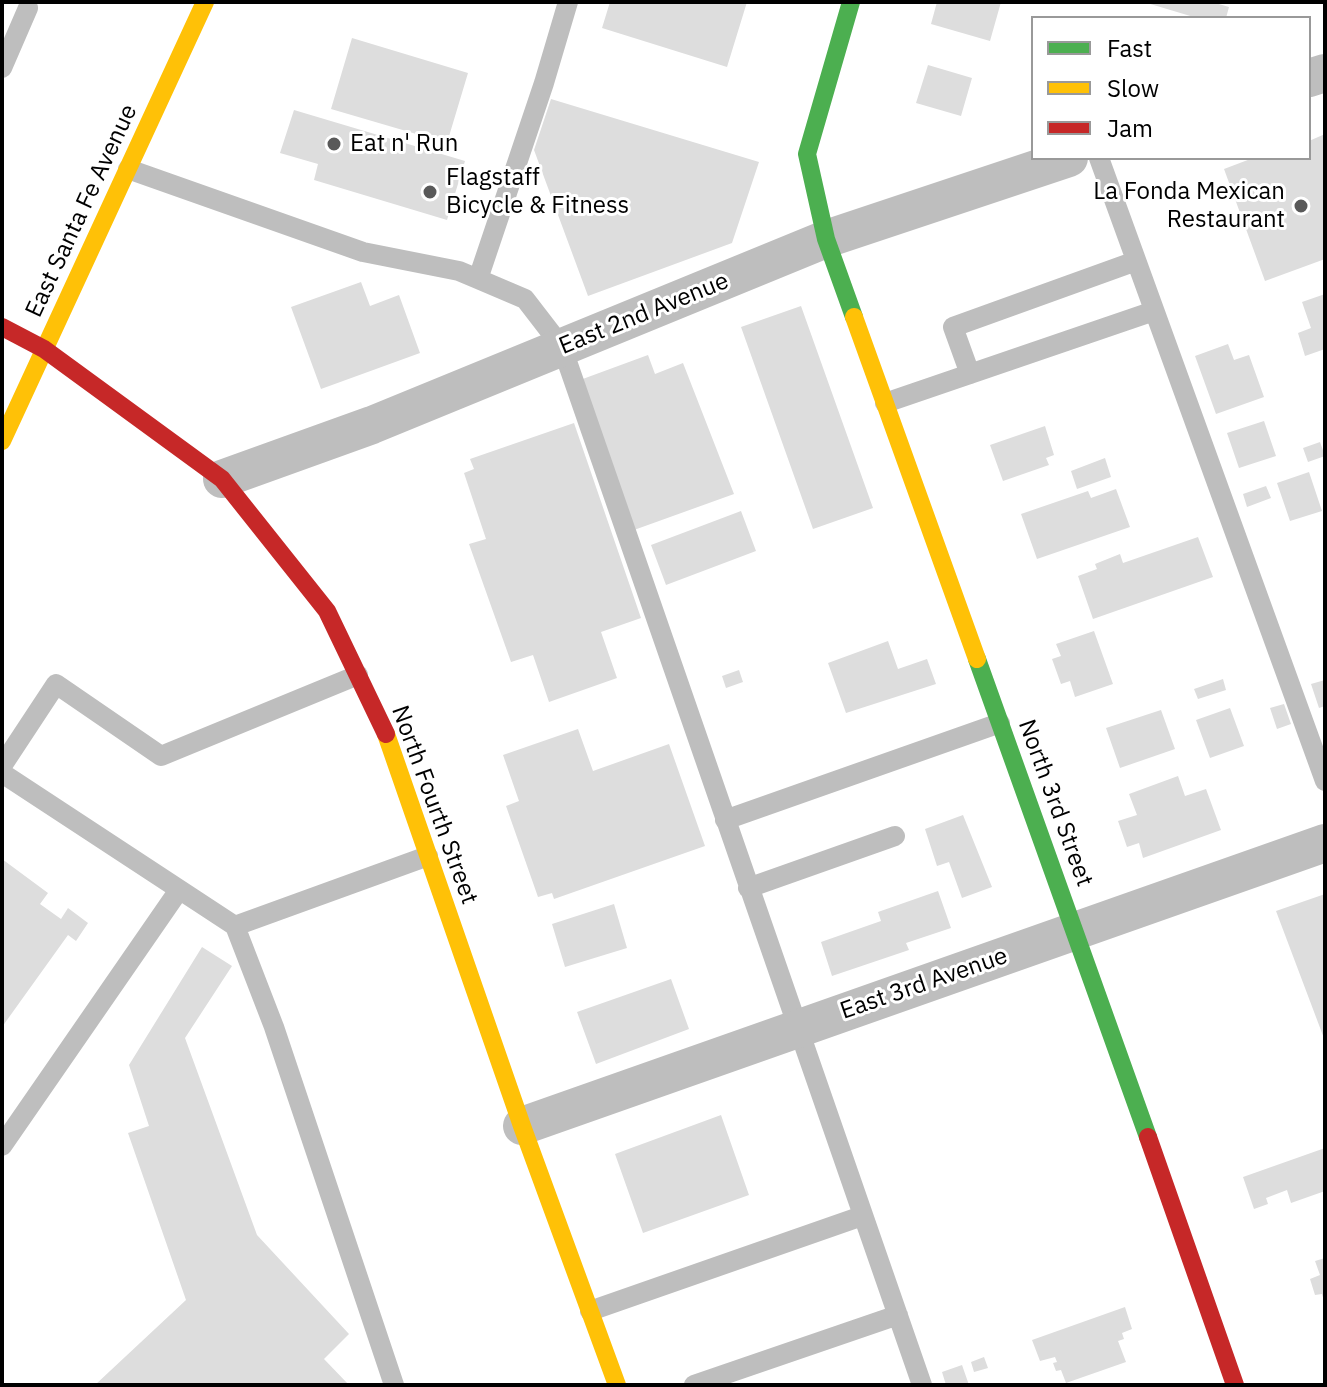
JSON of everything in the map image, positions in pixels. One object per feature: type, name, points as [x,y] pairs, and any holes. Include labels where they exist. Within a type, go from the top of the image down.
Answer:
[{"type":"main road","name":"East Santa Fe Avenue","points":[[2,441],[205,2]]},
{"type":"main road","name":"North 3rd Street","points":[[851,2],[807,154],[826,239],[1235,1385]]},
{"type":"main road","name":"North Fourth Street","points":[[2,327],[44,349],[222,479],[327,611],[383,726],[522,1126],[617,1385]]},
{"type":"street","name":"East 2nd Avenue","points":[[222,479],[372,425],[826,239],[1063,160]]},
{"type":"street","name":"East 3rd Avenue","points":[[522,1126],[1325,843]]},
{"type":"lane","points":[[478,279],[568,2]]},
{"type":"lane","points":[[2,68],[28,8]]},
{"type":"lane","points":[[1100,160],[1325,781]]},
{"type":"lane","points":[[128,169],[363,252],[459,271],[525,299],[562,347],[922,1385]]},
{"type":"lane","points":[[970,374],[953,327],[1136,261]]},
{"type":"lane","points":[[885,403],[1154,311]]},
{"type":"lane","points":[[2,766],[56,684],[161,756],[358,675]]},
{"type":"lane","points":[[725,820],[1000,723]]},
{"type":"lane","points":[[2,773],[235,926],[274,1027],[394,1385]]},
{"type":"lane","points":[[748,888],[895,836]]},
{"type":"lane","points":[[235,926],[428,856]]},
{"type":"lane","points":[[2,1146],[179,890]]},
{"type":"lane","points":[[590,1311],[862,1216]]},
{"type":"lane","points":[[694,1385],[898,1315]]},
{"type":"building","points":[[610,2],[747,2],[727,67],[602,28]]},
{"type":"building","points":[[937,2],[1001,2],[990,41],[931,24]]},
{"type":"building","points":[[1212,2],[1229,7],[1227,16],[1190,16],[1147,3]]},
{"type":"building","points":[[352,38],[468,73],[447,143],[331,109]]},
{"type":"building","points":[[928,65],[972,78],[961,116],[916,103]]},
{"type":"building","points":[[551,99],[759,162],[732,243],[588,296],[534,150]]},
{"type":"building","points":[[294,110],[465,161],[447,220],[314,180],[318,164],[280,153]]},
{"type":"building","points":[[1325,134],[1325,259],[1265,281],[1224,169],[1248,160],[1311,160],[1311,140]]},
{"type":"building","points":[[361,282],[370,306],[399,295],[420,353],[321,389],[291,307]]},
{"type":"building","points":[[1325,294],[1325,349],[1305,356],[1298,333],[1311,328],[1302,302]]},
{"type":"building","points":[[801,306],[873,508],[813,529],[741,327]]},
{"type":"building","points":[[1228,344],[1234,360],[1249,355],[1264,397],[1216,414],[1195,356]]},
{"type":"building","points":[[648,355],[655,374],[683,363],[734,494],[634,530],[580,380]]},
{"type":"building","points":[[1264,421],[1276,456],[1239,468],[1227,433]]},
{"type":"building","points":[[574,423],[641,618],[601,632],[617,678],[549,702],[533,655],[511,662],[469,544],[486,539],[464,473],[474,469],[470,459]]},
{"type":"building","points":[[1045,426],[1054,455],[1046,458],[1049,465],[1003,481],[990,445]]},
{"type":"building","points":[[1320,442],[1325,456],[1308,462],[1303,448]]},
{"type":"building","points":[[1105,458],[1111,477],[1077,489],[1071,471]]},
{"type":"building","points":[[1309,472],[1322,511],[1290,521],[1277,483]]},
{"type":"building","points":[[1266,486],[1271,498],[1247,507],[1243,494]]},
{"type":"building","points":[[1116,489],[1130,527],[1037,559],[1021,514],[1088,491],[1091,498]]},
{"type":"building","points":[[741,511],[756,551],[666,585],[651,545]]},
{"type":"building","points":[[1198,537],[1213,577],[1093,619],[1078,576],[1097,569],[1095,564],[1120,554],[1123,563]]},
{"type":"building","points":[[1094,631],[1113,684],[1075,697],[1070,681],[1061,684],[1052,659],[1061,656],[1056,644]]},
{"type":"building","points":[[888,641],[898,669],[927,659],[936,684],[846,713],[828,663]]},
{"type":"building","points":[[739,670],[743,682],[726,688],[722,676]]},
{"type":"building","points":[[1223,679],[1226,690],[1198,699],[1194,689]]},
{"type":"building","points":[[1325,680],[1325,706],[1319,708],[1311,684]]},
{"type":"building","points":[[1284,704],[1291,724],[1277,729],[1270,708]]},
{"type":"building","points":[[1230,708],[1244,746],[1210,758],[1196,720]]},
{"type":"building","points":[[1161,710],[1175,749],[1120,768],[1106,728]]},
{"type":"building","points":[[578,729],[593,771],[669,744],[705,846],[554,899],[552,893],[538,897],[506,806],[519,801],[503,755]]},
{"type":"building","points":[[1178,776],[1185,796],[1206,789],[1221,830],[1143,858],[1139,843],[1127,847],[1118,821],[1137,815],[1129,794]]},
{"type":"building","points":[[963,815],[992,887],[962,898],[949,862],[937,866],[925,829]]},
{"type":"building","points":[[2,859],[48,893],[40,904],[61,919],[68,908],[88,923],[76,941],[68,935],[2,1027]]},
{"type":"building","points":[[938,891],[951,928],[906,943],[909,950],[832,976],[821,942],[881,921],[878,912]]},
{"type":"building","points":[[1325,894],[1325,1041],[1276,911]]},
{"type":"building","points":[[614,904],[627,948],[565,967],[552,924]]},
{"type":"building","points":[[202,947],[232,966],[185,1038],[257,1235],[349,1334],[324,1359],[349,1385],[95,1385],[186,1300],[128,1133],[149,1126],[129,1065]]},
{"type":"building","points":[[671,979],[689,1029],[596,1064],[577,1012]]},
{"type":"building","points":[[721,1115],[749,1195],[643,1233],[615,1154]]},
{"type":"building","points":[[1325,1148],[1325,1191],[1291,1203],[1287,1190],[1266,1198],[1268,1204],[1254,1209],[1243,1177]]},
{"type":"building","points":[[1325,1258],[1324,1301],[1322,1294],[1315,1295],[1310,1279],[1320,1275],[1315,1261]]},
{"type":"building","points":[[1125,1307],[1132,1329],[1122,1333],[1124,1339],[1118,1341],[1126,1362],[1066,1383],[1061,1370],[1056,1371],[1053,1363],[1057,1362],[1055,1357],[1040,1361],[1032,1340]]},
{"type":"building","points":[[984,1357],[988,1368],[974,1372],[971,1362]]},
{"type":"building","points":[[962,1365],[969,1385],[946,1385],[942,1372]]},
{"type":"traffic: fast","points":[[851,2],[807,154],[826,239],[854,317]]},
{"type":"traffic: fast","points":[[977,659],[1148,1137]]},
{"type":"traffic: slow","points":[[2,441],[205,2]]},
{"type":"traffic: slow","points":[[854,317],[977,659]]},
{"type":"traffic: slow","points":[[386,734],[522,1126],[617,1385]]},
{"type":"traffic: jam","points":[[2,327],[44,349],[222,479],[327,611],[386,734]]},
{"type":"traffic: jam","points":[[1148,1137],[1235,1385]]},
{"type":"place","name":"Eat n' Run","points":[[334,144]]},
{"type":"place","name":"Flagstaff Bicycle & Fitness","points":[[430,192]]},
{"type":"place","name":"La Fonda Mexican Restaurant","points":[[1301,206]]}]
